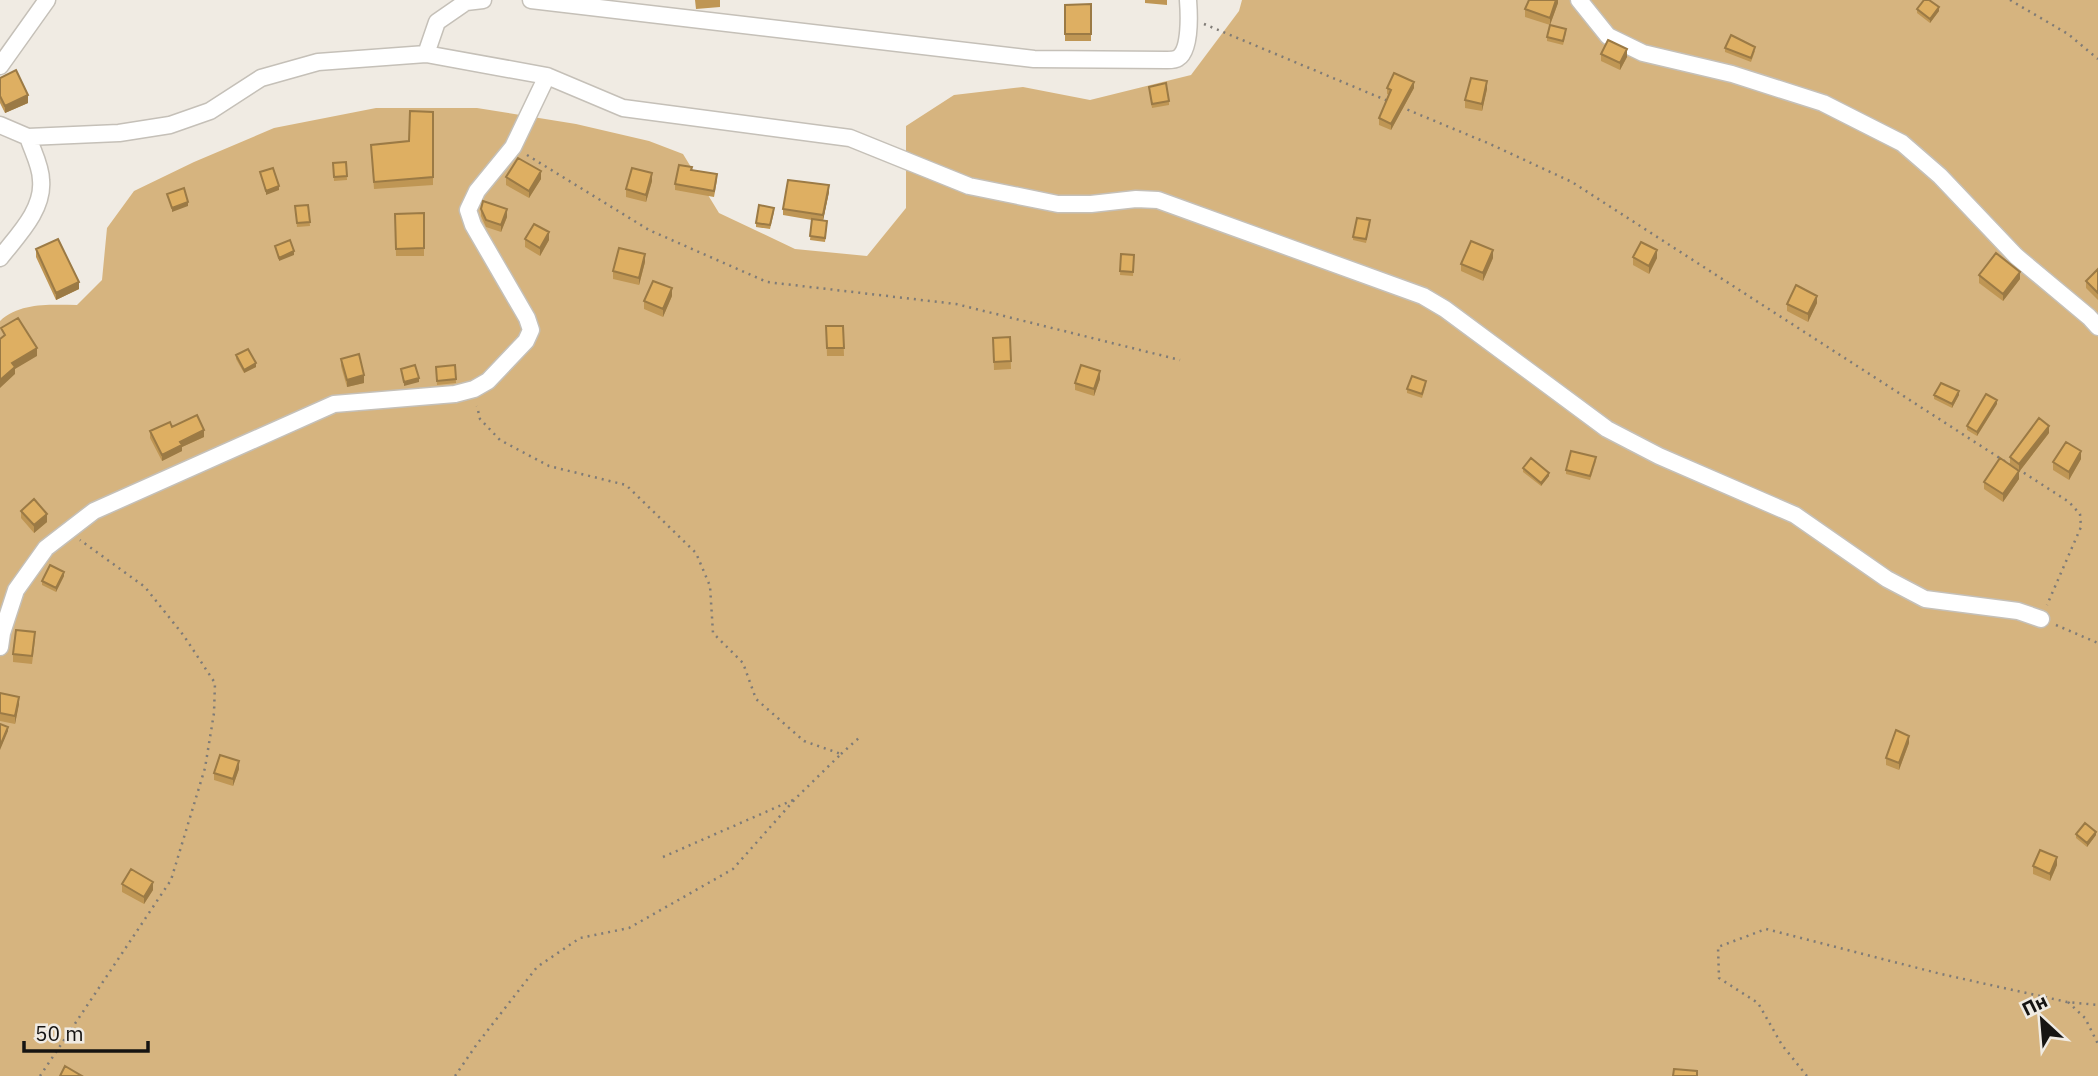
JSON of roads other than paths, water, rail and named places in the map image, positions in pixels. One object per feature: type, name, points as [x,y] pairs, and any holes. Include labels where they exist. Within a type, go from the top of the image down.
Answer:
[{"type":"street","points":[[0,66],[47,0]]},
{"type":"street","points":[[426,54],[437,22],[466,2],[483,0]]},
{"type":"street","points":[[531,0],[1034,59],[1167,60],[1178,58],[1185,50],[1188,0]]},
{"type":"street","points":[[1578,0],[1608,36],[1643,53],[1732,74],[1822,103],[1902,143],[1940,176],[2016,256],[2098,327]]},
{"type":"street","points":[[0,125],[27,137],[119,133],[170,125],[210,111],[261,78],[318,62],[426,54],[547,76],[623,108],[850,138],[969,186],[1058,204],[1158,200],[1423,296],[1445,309],[1607,429],[1659,456],[1795,515],[1886,579],[1925,599],[2018,611],[2041,619]]},
{"type":"street","points":[[0,647],[16,590],[46,548],[94,511],[334,404],[474,390],[488,381],[527,341],[531,330],[527,318],[473,225],[468,210],[477,191],[513,147],[547,76]]},
{"type":"street","points":[[0,258],[24,228],[38,201],[41,180],[27,137]]}]
